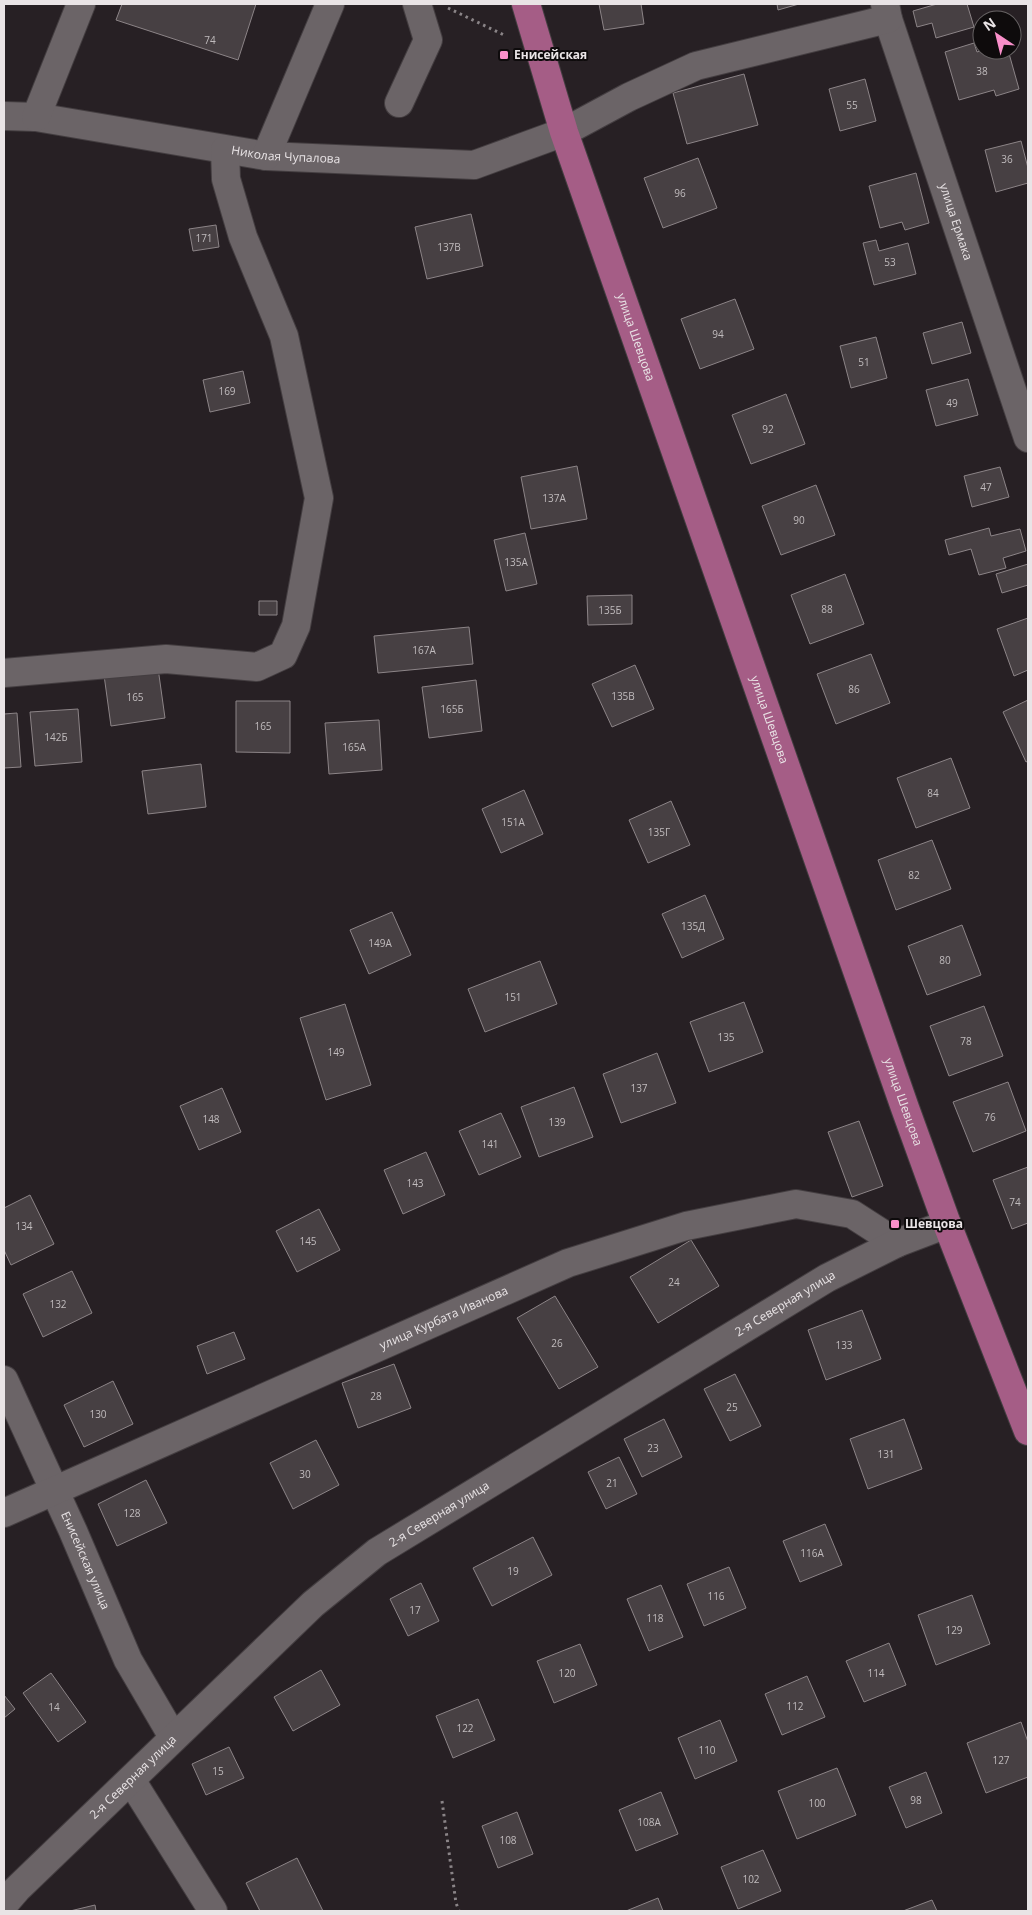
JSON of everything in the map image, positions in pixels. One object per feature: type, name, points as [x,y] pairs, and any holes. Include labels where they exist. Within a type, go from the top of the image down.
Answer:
[{"type":"main road","name":"улица Шевцова","points":[[526,4],[564,132],[947,1224],[1028,1431]]},
{"type":"street","points":[[36,117],[81,4]]},
{"type":"street","points":[[266,156],[330,4]]},
{"type":"street","points":[[400,104],[428,40],[416,4]]},
{"type":"street","name":"Николая Чупалова","points":[[4,116],[36,117],[266,156],[474,165],[564,132],[629,97],[696,66],[886,11]]},
{"type":"street","name":"улица Ермака","points":[[886,11],[1028,438]]},
{"type":"street","points":[[4,673],[166,659],[257,666],[283,656],[296,626],[319,498],[284,336],[243,237],[226,179],[225,150]]},
{"type":"street","name":"улица Курбата Иванова","points":[[4,1513],[568,1263],[686,1226],[796,1204],[852,1214],[897,1243]]},
{"type":"street","name":"2-я Северная улица","points":[[4,1904],[17,1888],[313,1604],[377,1552],[827,1278],[897,1243],[947,1224]]},
{"type":"street","name":"Енисейская улица","points":[[4,1380],[128,1660],[173,1738]]},
{"type":"street","points":[[131,1780],[213,1911]]},
{"type":"path","points":[[448,8],[510,38]]},
{"type":"path","points":[[442,1801],[458,1911]]},
{"type":"building","points":[[122,4],[256,4],[238,60],[116,20]]},
{"type":"building","points":[[599,4],[641,4],[644,24],[604,30]]},
{"type":"building","points":[[777,4],[799,4],[778,10]]},
{"type":"building","points":[[937,4],[967,4],[972,28],[936,38],[932,23],[917,27],[913,11]]},
{"type":"building","points":[[972,44],[972,60],[1011,60],[1019,89],[996,96],[994,90],[959,100],[945,52]]},
{"type":"building","points":[[744,74],[758,125],[687,144],[673,93]]},
{"type":"building","points":[[865,79],[876,121],[840,131],[829,89]]},
{"type":"building","points":[[1021,141],[1028,168],[1028,183],[996,192],[985,150]]},
{"type":"building","points":[[698,158],[717,208],[663,228],[644,178]]},
{"type":"building","points":[[916,173],[929,223],[905,230],[902,222],[880,228],[869,186]]},
{"type":"building","points":[[471,214],[483,266],[427,279],[415,227]]},
{"type":"building","points":[[216,225],[219,247],[193,251],[189,229]]},
{"type":"building","points":[[876,240],[879,251],[908,243],[916,274],[874,285],[863,243]]},
{"type":"building","points":[[735,299],[754,349],[700,369],[681,319]]},
{"type":"building","points":[[962,322],[971,353],[932,364],[923,333]]},
{"type":"building","points":[[876,337],[887,378],[851,388],[840,346]]},
{"type":"building","points":[[243,371],[250,403],[210,412],[203,380]]},
{"type":"building","points":[[968,379],[978,415],[936,426],[926,390]]},
{"type":"building","points":[[786,394],[805,444],[751,464],[732,415]]},
{"type":"building","points":[[577,466],[587,519],[531,529],[521,477]]},
{"type":"building","points":[[1000,467],[1009,497],[972,507],[964,476]]},
{"type":"building","points":[[816,485],[835,535],[781,555],[762,506]]},
{"type":"building","points":[[989,528],[991,536],[1020,529],[1026,551],[1003,558],[1006,568],[979,575],[971,549],[949,555],[945,540]]},
{"type":"building","points":[[525,533],[537,584],[506,591],[494,540]]},
{"type":"building","points":[[1028,564],[1028,585],[1002,593],[996,574]]},
{"type":"building","points":[[845,574],[864,624],[810,644],[791,595]]},
{"type":"building","points":[[632,595],[632,624],[588,625],[587,596]]},
{"type":"building","points":[[259,601],[277,601],[277,615],[259,615]]},
{"type":"building","points":[[1028,618],[1028,670],[1014,676],[997,629]]},
{"type":"building","points":[[469,627],[473,664],[378,673],[374,636]]},
{"type":"building","points":[[871,654],[890,703],[836,724],[817,674]]},
{"type":"building","points":[[635,665],[654,709],[612,727],[592,684]]},
{"type":"building","points":[[158,668],[165,718],[111,726],[104,675]]},
{"type":"building","points":[[476,680],[482,731],[429,738],[422,687]]},
{"type":"building","points":[[1028,700],[1028,761],[1026,762],[1003,712]]},
{"type":"building","points":[[236,701],[290,701],[290,753],[236,752]]},
{"type":"building","points":[[78,709],[82,762],[35,766],[30,712]]},
{"type":"building","points":[[17,713],[21,767],[4,768],[4,714]]},
{"type":"building","points":[[379,720],[382,770],[329,774],[325,723]]},
{"type":"building","points":[[951,758],[970,808],[916,828],[897,778]]},
{"type":"building","points":[[201,764],[206,807],[148,814],[142,771]]},
{"type":"building","points":[[524,790],[543,834],[501,853],[482,809]]},
{"type":"building","points":[[671,801],[690,845],[648,863],[629,820]]},
{"type":"building","points":[[932,840],[951,889],[896,910],[878,860]]},
{"type":"building","points":[[705,895],[724,939],[682,958],[662,914]]},
{"type":"building","points":[[392,912],[411,955],[369,974],[350,930]]},
{"type":"building","points":[[962,925],[981,975],[927,995],[908,946]]},
{"type":"building","points":[[540,961],[557,1004],[485,1032],[468,989]]},
{"type":"building","points":[[744,1002],[763,1052],[709,1072],[690,1022]]},
{"type":"building","points":[[345,1004],[371,1085],[326,1100],[300,1018]]},
{"type":"building","points":[[984,1006],[1003,1056],[949,1076],[930,1026]]},
{"type":"building","points":[[657,1053],[676,1103],[621,1123],[603,1074]]},
{"type":"building","points":[[1008,1082],[1026,1131],[973,1152],[953,1102]]},
{"type":"building","points":[[574,1087],[593,1137],[539,1157],[521,1107]]},
{"type":"building","points":[[222,1088],[241,1132],[199,1150],[180,1106]]},
{"type":"building","points":[[501,1113],[521,1157],[479,1175],[459,1131]]},
{"type":"building","points":[[859,1121],[883,1186],[852,1197],[828,1132]]},
{"type":"building","points":[[426,1152],[445,1195],[403,1214],[384,1170]]},
{"type":"building","points":[[1028,1167],[1028,1223],[1012,1229],[993,1180]]},
{"type":"building","points":[[30,1195],[54,1244],[11,1265],[4,1250],[4,1208]]},
{"type":"building","points":[[319,1209],[340,1250],[297,1272],[276,1231]]},
{"type":"building","points":[[691,1240],[719,1286],[658,1323],[630,1277]]},
{"type":"building","points":[[72,1271],[92,1313],[43,1337],[23,1294]]},
{"type":"building","points":[[555,1296],[598,1367],[559,1389],[517,1318]]},
{"type":"building","points":[[862,1310],[881,1359],[826,1380],[808,1330]]},
{"type":"building","points":[[234,1332],[245,1359],[207,1374],[197,1346]]},
{"type":"building","points":[[394,1364],[411,1408],[358,1428],[342,1383]]},
{"type":"building","points":[[735,1374],[761,1426],[730,1441],[704,1389]]},
{"type":"building","points":[[113,1381],[133,1424],[84,1447],[64,1405]]},
{"type":"building","points":[[664,1419],[682,1457],[642,1477],[624,1439]]},
{"type":"building","points":[[904,1419],[922,1469],[868,1489],[850,1439]]},
{"type":"building","points":[[316,1440],[339,1485],[293,1509],[270,1463]]},
{"type":"building","points":[[619,1457],[637,1494],[606,1509],[588,1472]]},
{"type":"building","points":[[146,1480],[167,1523],[117,1546],[98,1504]]},
{"type":"building","points":[[825,1524],[842,1565],[800,1582],[783,1541]]},
{"type":"building","points":[[533,1537],[552,1575],[492,1606],[473,1568]]},
{"type":"building","points":[[729,1567],[746,1608],[704,1626],[687,1584]]},
{"type":"building","points":[[421,1583],[439,1621],[408,1636],[390,1599]]},
{"type":"building","points":[[661,1585],[683,1637],[649,1651],[627,1599]]},
{"type":"building","points":[[972,1595],[990,1644],[936,1665],[918,1615]]},
{"type":"building","points":[[889,1643],[906,1685],[864,1702],[846,1661]]},
{"type":"building","points":[[580,1644],[597,1685],[554,1703],[537,1661]]},
{"type":"building","points":[[321,1670],[340,1705],[293,1731],[274,1697]]},
{"type":"building","points":[[51,1673],[86,1722],[58,1742],[23,1693]]},
{"type":"building","points":[[807,1676],[825,1717],[782,1735],[765,1694]]},
{"type":"building","points":[[4,1695],[15,1709],[4,1718]]},
{"type":"building","points":[[478,1699],[495,1740],[453,1758],[436,1716]]},
{"type":"building","points":[[720,1720],[737,1761],[695,1779],[678,1738]]},
{"type":"building","points":[[1021,1722],[1028,1742],[1028,1777],[986,1793],[967,1743]]},
{"type":"building","points":[[229,1747],[244,1778],[206,1795],[192,1764]]},
{"type":"building","points":[[837,1768],[856,1815],[797,1839],[778,1791]]},
{"type":"building","points":[[926,1772],[942,1813],[906,1828],[889,1787]]},
{"type":"building","points":[[661,1792],[678,1834],[636,1851],[619,1810]]},
{"type":"building","points":[[517,1812],[533,1854],[498,1868],[482,1826]]},
{"type":"building","points":[[763,1850],[781,1891],[738,1909],[721,1867]]},
{"type":"building","points":[[297,1858],[323,1911],[260,1911],[246,1883]]},
{"type":"building","points":[[658,1898],[663,1911],[626,1911]]},
{"type":"building","points":[[932,1900],[937,1911],[903,1911]]},
{"type":"building","points":[[95,1905],[96,1911],[70,1911]]},
{"type":"place","name":"Енисейская","points":[[504,55]]},
{"type":"place","name":"Шевцова","points":[[895,1224]]}]
